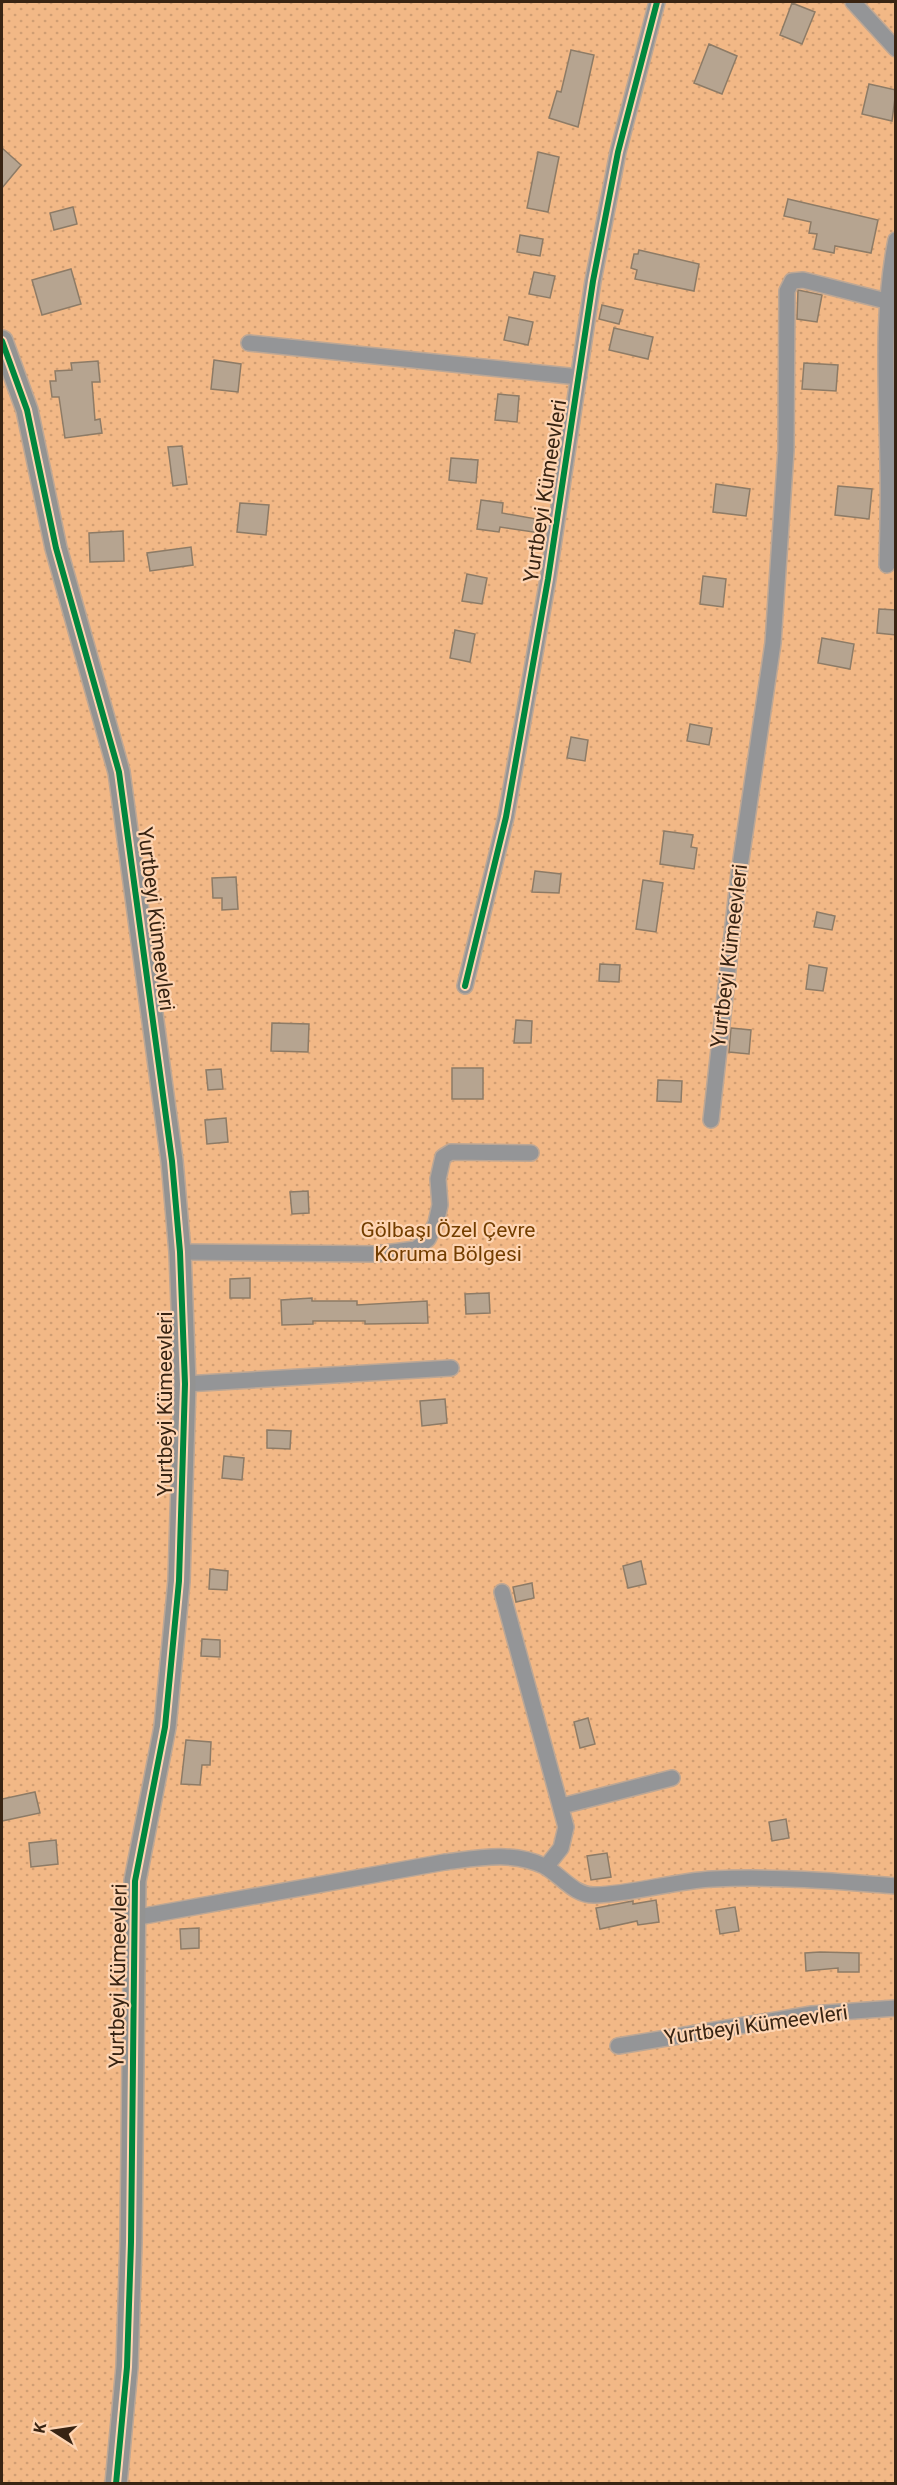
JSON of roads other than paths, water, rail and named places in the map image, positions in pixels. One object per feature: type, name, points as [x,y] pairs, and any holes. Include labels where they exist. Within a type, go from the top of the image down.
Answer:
[{"type":"street","name":"Yurtbeyi Kümeevleri","points":[[465,986],[506,817],[548,579],[593,281],[618,152],[657,2]]},
{"type":"street","points":[[853,2],[896,49]]},
{"type":"street","points":[[887,565],[886,301],[896,240]]},
{"type":"street","name":"Yurtbeyi Kümeevleri","points":[[711,1120],[739,873],[773,643],[786,450],[787,291],[792,281],[803,280],[886,301]]},
{"type":"street","name":"Yurtbeyi Kümeevleri","points":[[2,341],[27,410],[56,548],[119,772],[172,1161],[180,1252],[184,1384],[179,1581],[172,1664],[158,1770],[137,1863],[133,1918],[131,2242],[127,2367],[116,2484]]},
{"type":"street","name":"Yurtbeyi Kümeevleri","points":[[249,343],[579,377]]},
{"type":"street","points":[[180,1252],[377,1254],[416,1249],[428,1239],[436,1223],[440,1205],[438,1179],[443,1157],[451,1152],[531,1153]]},
{"type":"street","name":"Yurtbeyi Kümeevleri","points":[[184,1384],[451,1368]]},
{"type":"street","points":[[502,1592],[562,1806],[566,1836],[561,1848],[546,1867]]},
{"type":"street","points":[[562,1806],[672,1778]]},
{"type":"street","name":"Yurtbeyi Kümeevleri","points":[[133,1918],[455,1861],[495,1856],[529,1860],[546,1867],[567,1884],[592,1895],[711,1879],[812,1880],[896,1886]]},
{"type":"street","name":"Yurtbeyi Kümeevleri","points":[[618,2046],[812,2014],[896,2008]]},
{"type":"park label","name":"Gölbaşı Özel Çevre Koruma Bölgesi","points":[[448,1242]]}]
